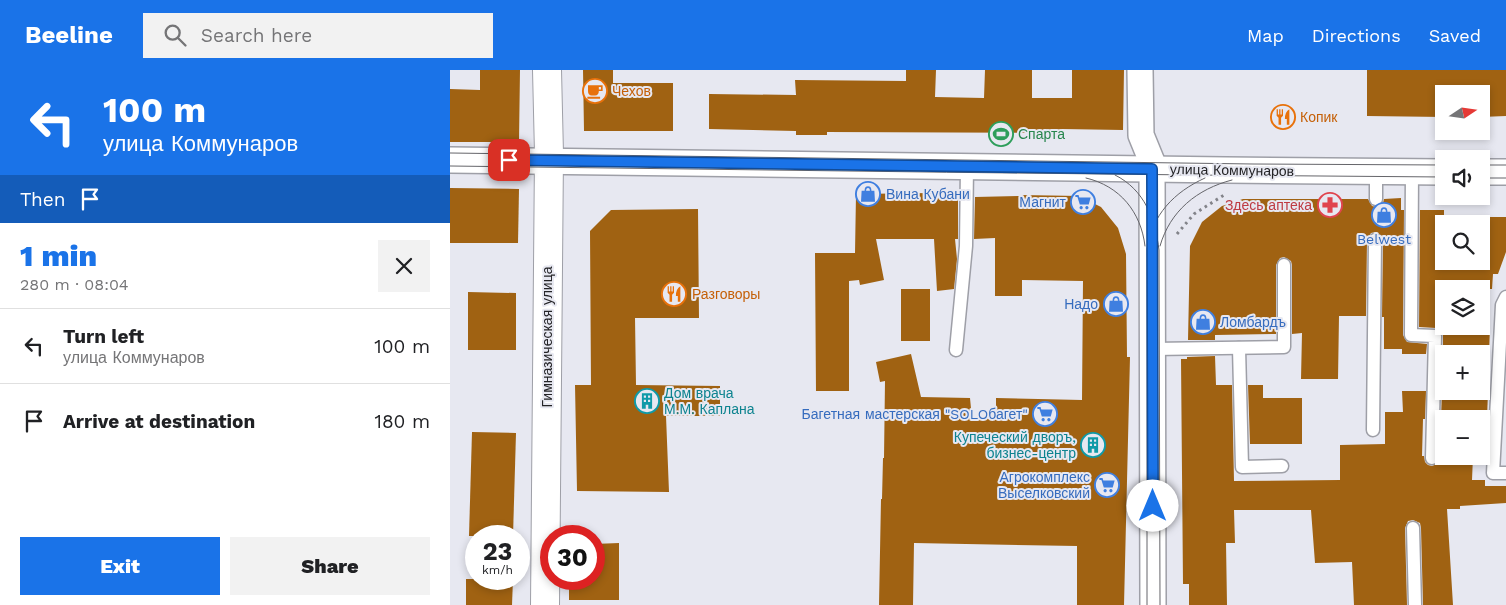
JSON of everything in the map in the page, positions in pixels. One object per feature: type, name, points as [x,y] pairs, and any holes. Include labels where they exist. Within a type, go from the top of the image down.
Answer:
[{"type":"street","name":"Гимназическая улица","points":[[545,605],[549,161],[547,70]]},
{"type":"street","points":[[1140,70],[1140,135],[1152,162],[1153,605]]},
{"type":"street","name":"улица Коммунаров","points":[[450,160],[1435,172]]},
{"type":"street","points":[[1490,172],[1506,172]]},
{"type":"lane","points":[[956,350],[966,246],[967,166]]},
{"type":"lane","points":[[1376,171],[1376,199]]},
{"type":"lane","points":[[1412,171],[1411,335],[1435,336],[1432,458]]},
{"type":"lane","points":[[1373,430],[1375,240]]},
{"type":"lane","points":[[1153,349],[1284,347],[1284,265]]},
{"type":"lane","points":[[1506,297],[1502,305],[1493,473],[1506,473]]},
{"type":"lane","points":[[1239,348],[1242,467],[1282,466]]},
{"type":"lane","points":[[1412,528],[1415,605]]},
{"type":"path","points":[[1176,235],[1194,214],[1224,195],[1231,193]]},
{"type":"building","points":[[480,70],[520,70],[519,142],[450,142],[450,89],[480,90]]},
{"type":"building","points":[[583,70],[613,70],[613,83],[673,83],[673,131],[584,131]]},
{"type":"building","points":[[906,70],[936,70],[935,97],[984,98],[985,70],[1032,70],[1032,98],[1072,98],[1072,70],[1124,70],[1123,130],[1062,129],[1062,133],[827,132],[827,135],[796,135],[796,131],[709,129],[709,94],[796,95],[795,80],[906,81]]},
{"type":"building","points":[[1367,70],[1506,70],[1506,116],[1490,117],[1490,85],[1435,85],[1435,117],[1367,116]]},
{"type":"building","points":[[450,188],[519,189],[518,243],[450,243]]},
{"type":"building","points":[[856,194],[955,194],[955,198],[958,198],[958,239],[955,239],[957,259],[954,289],[937,291],[934,239],[876,239],[884,280],[860,285],[859,280],[849,281],[849,391],[816,391],[815,253],[855,253]]},
{"type":"building","points":[[1021,195],[1079,196],[1101,207],[1118,228],[1126,254],[1127,357],[1130,357],[1124,605],[1077,605],[1077,546],[914,543],[913,605],[879,605],[885,381],[880,382],[876,362],[911,354],[921,397],[970,398],[972,419],[996,418],[996,398],[1082,400],[1083,281],[1022,280],[1022,296],[995,296],[995,238],[974,239],[975,197]]},
{"type":"building","points":[[1401,198],[1401,210],[1404,210],[1403,335],[1407,342],[1427,344],[1426,354],[1402,354],[1402,349],[1384,349],[1384,317],[1382,317],[1383,240],[1382,236],[1376,232],[1371,233],[1367,240],[1366,316],[1339,316],[1338,379],[1301,379],[1302,333],[1292,334],[1292,265],[1291,261],[1284,257],[1280,258],[1276,265],[1276,334],[1215,335],[1215,340],[1188,340],[1190,246],[1202,222],[1222,206],[1243,199],[1368,199],[1372,206],[1376,207],[1383,203],[1384,199]]},
{"type":"building","points":[[698,209],[699,318],[635,318],[636,385],[720,386],[720,416],[666,416],[669,492],[577,491],[575,385],[591,385],[590,231],[611,210]]},
{"type":"building","points":[[1420,210],[1444,210],[1444,215],[1435,215],[1435,270],[1490,270],[1490,217],[1506,217],[1506,252],[1498,274],[1493,274],[1492,289],[1490,289],[1490,280],[1435,280],[1435,328],[1419,327]]},
{"type":"building","points":[[901,289],[930,289],[930,341],[901,341]]},
{"type":"building","points":[[468,292],[516,293],[516,350],[468,350]]},
{"type":"building","points":[[1490,335],[1489,345],[1443,345],[1443,336]]},
{"type":"building","points":[[1215,356],[1216,385],[1232,385],[1234,481],[1340,480],[1340,445],[1385,444],[1385,412],[1403,412],[1402,391],[1426,391],[1422,456],[1424,456],[1425,462],[1432,466],[1473,465],[1472,480],[1485,480],[1485,486],[1506,486],[1506,503],[1460,506],[1460,509],[1447,509],[1453,605],[1423,605],[1420,523],[1413,520],[1408,521],[1405,528],[1407,605],[1354,605],[1352,562],[1315,563],[1311,510],[1234,510],[1235,543],[1226,543],[1227,605],[1189,605],[1189,584],[1183,584],[1181,359],[1187,359],[1187,357]]},
{"type":"building","points":[[1248,385],[1263,385],[1263,398],[1302,398],[1302,444],[1250,444]]},
{"type":"building","points":[[1442,400],[1488,400],[1487,410],[1441,410]]},
{"type":"building","points":[[472,432],[516,433],[513,525],[469,525]]},
{"type":"building","points":[[619,543],[619,600],[569,600],[569,590],[605,590],[605,544]]},
{"type":"building","points":[[466,590],[513,590],[512,605],[466,605]]},
{"type":"tram line","points":[[450,153],[1435,165]]},
{"type":"tram line","points":[[1490,165],[1506,165]]},
{"type":"tram line","points":[[450,166],[1435,177]]},
{"type":"tram line","points":[[1115,175],[1134,189],[1147,206],[1155,227],[1159,250],[1160,605]]},
{"type":"tram line","points":[[1086,178],[1109,187],[1127,202],[1139,222],[1145,246]]},
{"type":"tram line","points":[[1147,605],[1147,249],[1154,226],[1166,206],[1184,190],[1205,178]]},
{"type":"tram line","points":[[1490,178],[1506,178]]},
{"type":"tram line","points":[[1160,246],[1171,222],[1187,203],[1207,189],[1232,180]]},
{"type":"place","name":"Чехов","points":[[595,91]]},
{"type":"place","name":"Копик","points":[[1283,117]]},
{"type":"place","name":"Спарта","points":[[1001,134]]},
{"type":"place","name":"Вина Кубани","points":[[868,194]]},
{"type":"place","name":"Магнит","points":[[1083,202]]},
{"type":"place","name":"Здесь аптека","points":[[1330,205]]},
{"type":"place","name":"Belwest","points":[[1384,215]]},
{"type":"place","name":"Разговоры","points":[[674,294]]},
{"type":"place","name":"Надо","points":[[1116,304]]},
{"type":"place","name":"Ломбардъ","points":[[1203,322]]},
{"type":"place","name":"Дом врача М.М. Каплана","points":[[647,401]]},
{"type":"place","name":"Багетная мастерская \"SOLOбагет\"","points":[[1045,414]]},
{"type":"place","name":"Купеческий дворъ, бизнес-центр","points":[[1093,445]]},
{"type":"place","name":"Агрокомплекс Выселковский","points":[[1107,485]]},
{"type":"route","points":[[509,160],[1152,169],[1153,506]]}]
